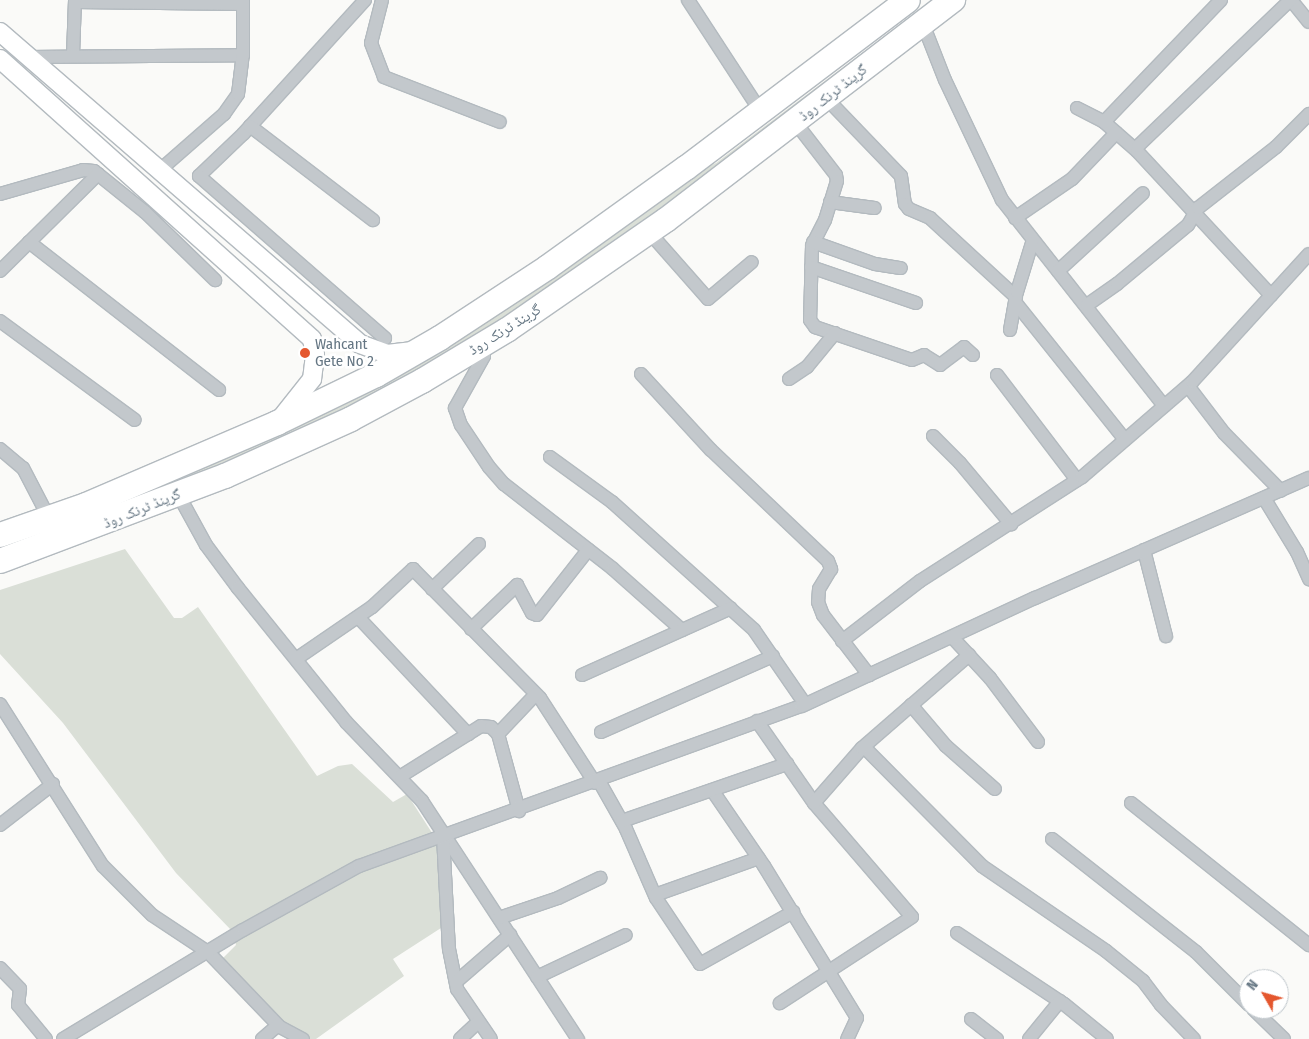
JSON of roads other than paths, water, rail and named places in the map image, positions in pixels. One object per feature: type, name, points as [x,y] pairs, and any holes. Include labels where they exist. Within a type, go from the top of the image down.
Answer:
[{"type":"highway","name":"گرینڈ ٹرنک روڈ","points":[[0,561],[92,529],[351,419],[484,344],[649,232],[953,0]]},
{"type":"highway","name":"گرینڈ ٹرنک روڈ","points":[[0,535],[86,505],[276,423],[423,348],[548,267],[761,112],[907,1]]},
{"type":"highway","points":[[907,1],[923,24]]},
{"type":"highway","points":[[86,505],[92,529]]},
{"type":"main road","points":[[0,32],[360,344],[393,354],[423,348]]},
{"type":"main road","points":[[0,59],[98,144],[312,339],[314,355],[312,379],[276,423]]},
{"type":"main road","points":[[98,144],[110,127]]},
{"type":"street","points":[[365,0],[250,126],[199,176],[385,338]]},
{"type":"street","points":[[382,0],[371,43],[384,77],[500,122]]},
{"type":"street","points":[[688,0],[761,112]]},
{"type":"street","points":[[1104,122],[1221,0]]},
{"type":"street","points":[[1138,146],[1291,0],[1308,19]]},
{"type":"street","points":[[73,55],[75,1],[243,2],[243,55],[238,94],[224,114],[160,170]]},
{"type":"street","points":[[923,24],[968,132],[1002,200],[1032,243],[1087,305],[1164,406]]},
{"type":"street","points":[[29,57],[73,55],[243,55]]},
{"type":"street","points":[[826,98],[901,176],[905,204],[909,209],[930,218],[1016,299],[1125,440]]},
{"type":"street","points":[[1077,108],[1104,122],[1116,133],[1197,212],[1271,295]]},
{"type":"street","points":[[1087,305],[1118,284],[1188,225],[1197,212],[1276,146],[1309,114]]},
{"type":"street","points":[[795,122],[836,175],[830,202],[813,242],[810,320],[815,326],[912,360],[924,355],[940,365],[964,348],[973,355]]},
{"type":"street","points":[[250,126],[373,220]]},
{"type":"street","points":[[1014,218],[1072,179],[1116,133]]},
{"type":"street","points":[[0,194],[83,170],[98,174],[145,212],[214,280]]},
{"type":"street","points":[[0,271],[98,174]]},
{"type":"street","points":[[1058,271],[1144,193]]},
{"type":"street","points":[[830,202],[875,208]]},
{"type":"street","points":[[649,232],[708,299],[752,262]]},
{"type":"street","points":[[29,242],[219,390]]},
{"type":"street","points":[[813,242],[875,264],[901,268]]},
{"type":"street","points":[[1010,330],[1016,299],[1032,243]]},
{"type":"street","points":[[842,640],[920,581],[1077,480],[1188,386],[1309,254]]},
{"type":"street","points":[[812,267],[916,302]]},
{"type":"street","points":[[0,320],[135,420]]},
{"type":"street","points":[[789,379],[811,363],[835,333]]},
{"type":"street","points":[[484,344],[484,356],[457,401],[455,408],[461,425],[504,484],[588,550],[682,630]]},
{"type":"street","points":[[641,374],[711,450],[828,561],[831,569],[819,589],[818,602],[823,615],[869,674]]},
{"type":"street","points":[[997,375],[1077,480]]},
{"type":"street","points":[[1188,386],[1224,433],[1281,491]]},
{"type":"street","points":[[933,436],[960,463],[1011,524]]},
{"type":"street","points":[[0,449],[23,468],[49,518]]},
{"type":"street","points":[[550,458],[612,502],[754,630],[805,704]]},
{"type":"street","points":[[64,1039],[208,952],[359,866],[519,811],[805,704],[952,636],[1309,478]]},
{"type":"street","points":[[178,494],[206,545],[346,722],[401,776],[422,801],[443,836],[578,1039]]},
{"type":"street","points":[[1264,498],[1297,552],[1309,579]]},
{"type":"street","points":[[432,589],[479,544]]},
{"type":"street","points":[[471,629],[517,585],[532,613],[537,615],[588,550]]},
{"type":"street","points":[[1144,550],[1166,636]]},
{"type":"street","points":[[296,659],[358,617],[413,569],[536,694],[622,821],[655,895],[700,964],[793,912]]},
{"type":"street","points":[[582,675],[731,608]]},
{"type":"street","points":[[358,617],[468,734]]},
{"type":"street","points":[[952,636],[1038,742]]},
{"type":"street","points":[[814,803],[864,747],[969,655]]},
{"type":"street","points":[[601,732],[773,656]]},
{"type":"street","points":[[498,734],[536,694]]},
{"type":"street","points":[[0,704],[53,784],[103,866],[152,915],[208,952],[278,1025],[303,1039]]},
{"type":"street","points":[[911,705],[946,746],[995,789]]},
{"type":"street","points":[[757,721],[814,803],[912,917],[831,973],[780,1003]]},
{"type":"street","points":[[401,776],[481,726],[491,727],[498,734],[519,811]]},
{"type":"street","points":[[864,747],[982,866],[1106,951],[1143,981],[1161,1005],[1194,1039]]},
{"type":"street","points":[[622,821],[787,764]]},
{"type":"street","points":[[0,825],[53,784]]},
{"type":"street","points":[[712,790],[759,858],[857,1018],[847,1039]]},
{"type":"street","points":[[1131,803],[1309,945]]},
{"type":"street","points":[[443,836],[449,950],[456,982],[464,1003],[490,1039]]},
{"type":"street","points":[[1052,839],[1196,952],[1239,995]]},
{"type":"street","points":[[655,895],[759,858]]},
{"type":"street","points":[[499,918],[558,898],[600,878]]},
{"type":"street","points":[[957,933],[1060,1001],[1107,1039]]},
{"type":"street","points":[[456,982],[510,935]]},
{"type":"street","points":[[538,977],[626,935]]},
{"type":"street","points":[[0,968],[20,989],[18,1006],[46,1039]]},
{"type":"street","points":[[1030,1039],[1060,1001]]},
{"type":"street","points":[[971,1019],[997,1039]]},
{"type":"street","points":[[1263,1019],[1284,1039]]},
{"type":"street","points":[[460,1039],[478,1022]]},
{"type":"street","points":[[262,1039],[278,1025]]},
{"type":"place","name":"Wahcant Gete No 2","points":[[305,353]]}]
